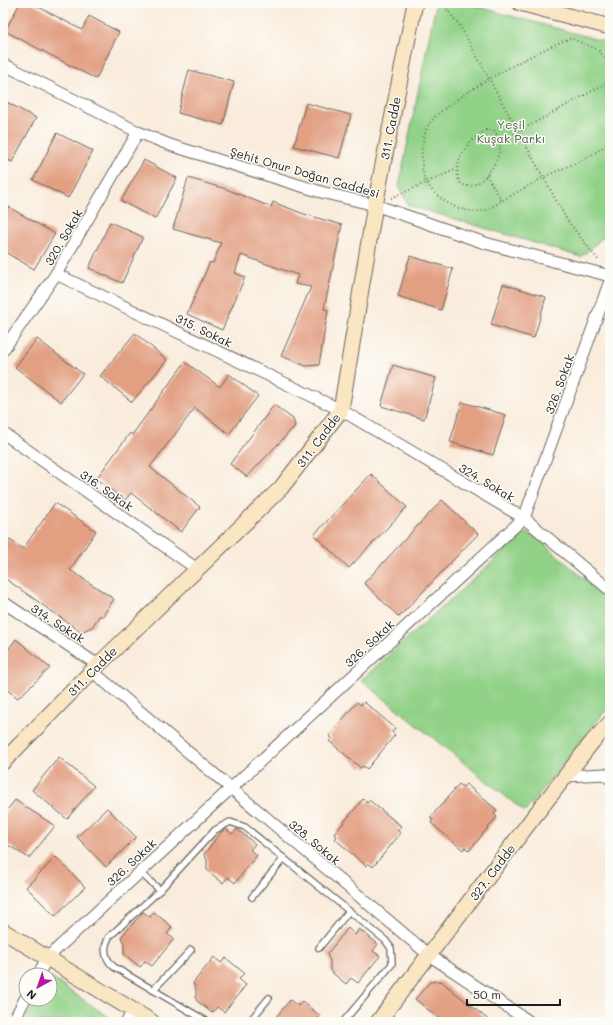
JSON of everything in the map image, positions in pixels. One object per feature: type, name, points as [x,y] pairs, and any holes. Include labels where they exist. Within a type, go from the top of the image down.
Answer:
[{"type":"street","name":"311. Cadde","points":[[3,762],[95,668],[281,488],[341,410],[374,206],[416,3]]},
{"type":"street","points":[[520,3],[610,27]]},
{"type":"street","name":"Şehit Onur Doğan Caddesi","points":[[3,64],[138,132],[197,154],[321,192],[374,206],[485,243],[610,276]]},
{"type":"street","name":"320. Sokak","points":[[3,350],[56,274],[138,132]]},
{"type":"street","name":"315. Sokak","points":[[56,274],[341,410]]},
{"type":"street","name":"326. Sokak","points":[[42,967],[47,958],[139,872],[524,518],[610,281]]},
{"type":"street","name":"324. Sokak","points":[[341,410],[524,518],[610,590]]},
{"type":"street","name":"316. Sokak","points":[[3,433],[197,569]]},
{"type":"street","name":"314. Sokak","points":[[3,602],[95,668]]},
{"type":"street","name":"328. Sokak","points":[[95,668],[231,787],[429,955],[530,1022]]},
{"type":"street","name":"327. Cadde","points":[[378,1022],[593,741],[610,723]]},
{"type":"street","points":[[566,776],[604,774],[610,779]]},
{"type":"street","points":[[3,931],[47,958],[130,1016],[152,1022]]},
{"type":"street","points":[[13,1022],[21,1007]]},
{"type":"lane","points":[[208,1022],[114,967],[107,958],[105,948],[108,937],[160,890],[215,830],[225,824],[236,823],[245,826],[385,940],[391,948],[393,959],[392,964],[343,1022]]},
{"type":"lane","points":[[252,897],[284,858]]},
{"type":"lane","points":[[139,872],[160,890]]},
{"type":"lane","points":[[319,948],[349,911]]},
{"type":"lane","points":[[153,990],[191,950]]},
{"type":"lane","points":[[249,1022],[269,998]]},
{"type":"path","points":[[442,3],[460,26],[567,220],[600,262]]},
{"type":"path","points":[[610,63],[598,50],[571,38],[552,45],[490,80],[442,110],[429,123],[424,136],[422,154],[423,172],[426,182],[437,195],[449,204],[467,211],[486,210],[544,177],[601,150],[610,142]]},
{"type":"path","points":[[500,142],[610,81]]},
{"type":"path","points":[[486,130],[494,130],[500,138],[500,142],[500,153],[491,171],[478,183],[466,186],[461,184],[458,180],[457,169],[459,159],[475,138],[486,130]]},
{"type":"path","points":[[374,206],[457,169]]},
{"type":"path","points":[[486,175],[502,201]]},
{"type":"green space","name":"Yeşil Kuşak Parkı","points":[[436,3],[464,3],[610,43],[610,227],[608,233],[581,257],[408,205],[399,186]]},
{"type":"green space","points":[[527,533],[535,536],[610,601],[610,705],[525,812],[361,680],[522,535]]},
{"type":"green space","points":[[58,982],[116,1022],[24,1022],[32,1007],[58,1007]]},
{"type":"building","points":[[20,3],[31,3],[82,30],[89,16],[119,32],[96,79],[5,31]]},
{"type":"building","points":[[189,70],[234,82],[223,125],[178,113]]},
{"type":"building","points":[[3,100],[36,118],[12,162],[3,157]]},
{"type":"building","points":[[306,103],[351,115],[339,158],[294,146]]},
{"type":"building","points":[[57,133],[93,151],[68,198],[33,180]]},
{"type":"building","points":[[144,160],[177,178],[155,219],[121,201]]},
{"type":"building","points":[[188,178],[226,189],[271,207],[273,202],[304,214],[342,225],[324,309],[328,310],[319,365],[306,366],[281,356],[311,287],[295,284],[298,275],[241,255],[235,273],[245,277],[222,330],[187,314],[210,262],[213,263],[221,243],[173,229]]},
{"type":"building","points":[[7,206],[55,234],[34,269],[3,251],[3,214]]},
{"type":"building","points":[[110,222],[143,237],[122,283],[89,268]]},
{"type":"building","points":[[410,256],[453,269],[441,310],[398,296]]},
{"type":"building","points":[[503,284],[546,297],[534,338],[491,325]]},
{"type":"building","points":[[135,333],[167,360],[132,402],[100,376]]},
{"type":"building","points":[[37,339],[83,374],[61,402],[15,367]]},
{"type":"building","points":[[185,362],[220,387],[229,374],[258,396],[229,434],[195,408],[150,467],[200,507],[181,532],[131,493],[125,500],[96,479],[130,433],[132,435]]},
{"type":"building","points":[[393,365],[436,378],[424,419],[381,406]]},
{"type":"building","points":[[462,402],[506,415],[493,455],[450,442]]},
{"type":"building","points":[[274,405],[293,419],[295,426],[247,477],[230,464]]},
{"type":"building","points":[[371,474],[407,507],[349,568],[314,535]]},
{"type":"building","points":[[442,500],[478,534],[399,617],[364,583]]},
{"type":"building","points":[[55,503],[96,531],[70,570],[114,599],[102,617],[100,615],[92,627],[81,632],[3,577],[3,535],[23,549]]},
{"type":"building","points":[[16,639],[50,668],[18,698],[3,687],[3,656]]},
{"type":"building","points":[[357,702],[361,705],[364,702],[395,728],[392,732],[395,735],[367,769],[363,766],[361,768],[329,741],[332,738],[329,736]]},
{"type":"building","points":[[59,757],[94,786],[67,819],[32,790]]},
{"type":"building","points":[[459,784],[463,787],[466,784],[497,810],[494,814],[497,817],[469,851],[465,847],[463,850],[431,823],[433,820],[430,818]]},
{"type":"building","points":[[363,799],[367,803],[369,800],[401,826],[397,830],[401,833],[373,867],[368,863],[366,866],[335,839],[337,836],[334,834]]},
{"type":"building","points":[[15,800],[55,826],[29,858],[3,842],[3,815]]},
{"type":"building","points":[[107,808],[136,837],[106,867],[77,837]]},
{"type":"building","points":[[226,829],[232,834],[237,829],[255,844],[250,850],[257,855],[235,883],[228,877],[223,883],[207,870],[207,860],[204,854],[222,831]]},
{"type":"building","points":[[56,857],[85,887],[55,916],[26,887]]},
{"type":"building","points":[[143,912],[150,917],[154,912],[172,927],[167,934],[174,939],[152,966],[145,961],[140,967],[124,954],[124,944],[121,937]]},
{"type":"building","points":[[348,928],[355,935],[359,929],[378,944],[373,951],[380,956],[358,983],[351,978],[346,984],[330,971],[330,961],[327,954]]},
{"type":"building","points":[[214,957],[221,963],[226,958],[244,973],[239,979],[246,985],[224,1012],[217,1007],[212,1013],[196,1000],[196,990],[193,983]]},
{"type":"building","points":[[441,981],[491,1022],[443,1022],[415,999],[430,982]]},
{"type":"building","points":[[290,1000],[298,1006],[302,1001],[320,1016],[315,1022],[272,1022]]}]
